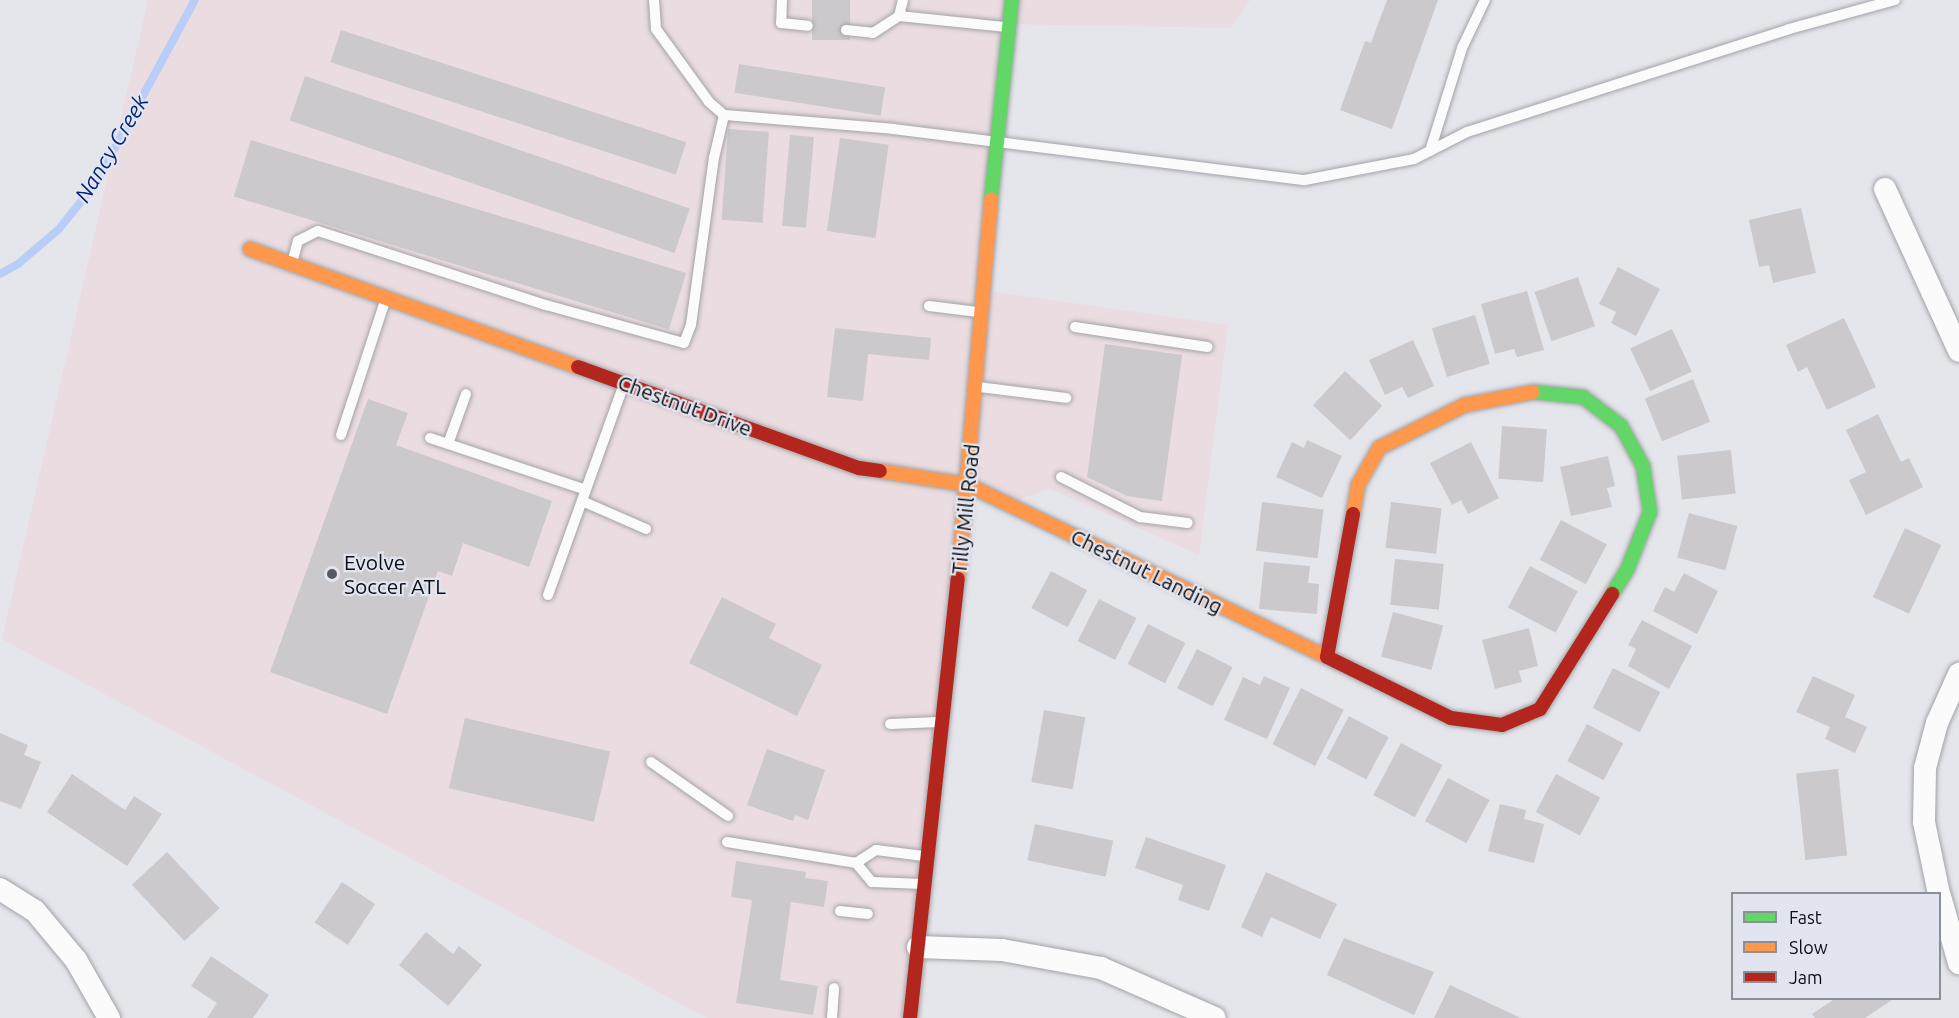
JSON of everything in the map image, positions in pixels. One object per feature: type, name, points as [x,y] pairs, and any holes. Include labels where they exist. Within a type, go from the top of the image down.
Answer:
[{"type":"street","name":"Tilly Mill Road","points":[[910,1018],[968,485],[995,142],[1012,0]]},
{"type":"street","points":[[1885,189],[1959,351]]},
{"type":"street","name":"Chestnut Drive","points":[[250,249],[859,468],[968,485]]},
{"type":"street","name":"Chestnut Landing","points":[[968,485],[1451,718],[1502,725],[1540,709],[1627,570],[1650,512],[1643,466],[1621,426],[1583,397],[1533,392],[1466,405],[1379,448],[1358,485],[1327,657]]},
{"type":"street","points":[[1938,892],[1924,822],[1925,768],[1937,723],[1959,674]]},
{"type":"street","points":[[0,890],[35,911],[76,960],[109,1018]]},
{"type":"street","points":[[1941,902],[1959,963]]},
{"type":"street","points":[[918,947],[1002,950],[1101,968],[1215,1018]]},
{"type":"lane","points":[[654,0],[656,29],[709,102],[724,115],[995,142],[1305,180],[1414,159],[1467,132],[1789,29],[1895,0]]},
{"type":"lane","points":[[782,0],[781,23],[808,26]]},
{"type":"lane","points":[[899,16],[903,0]]},
{"type":"lane","points":[[1430,151],[1462,48],[1485,0]]},
{"type":"lane","points":[[846,30],[873,33],[899,16],[1009,27]]},
{"type":"lane","points":[[292,264],[298,241],[318,231],[546,305],[684,343],[691,325],[714,158],[724,115]]},
{"type":"lane","points":[[341,435],[386,297]]},
{"type":"lane","points":[[928,306],[982,312]]},
{"type":"lane","points":[[1075,327],[1207,347]]},
{"type":"lane","points":[[548,595],[624,384]]},
{"type":"lane","points":[[976,386],[1066,398]]},
{"type":"lane","points":[[448,444],[466,394]]},
{"type":"lane","points":[[430,438],[586,490]]},
{"type":"lane","points":[[1061,477],[1140,517],[1188,523]]},
{"type":"lane","points":[[582,501],[646,529]]},
{"type":"lane","points":[[890,724],[943,722]]},
{"type":"lane","points":[[651,762],[728,816]]},
{"type":"lane","points":[[727,842],[856,863],[872,882],[926,884]]},
{"type":"lane","points":[[856,863],[876,850],[928,856]]},
{"type":"lane","points":[[840,911],[868,914]]},
{"type":"lane","points":[[832,1018],[834,988]]},
{"type":"shaded area","points":[[148,0],[1250,0],[1231,28],[999,24],[981,290],[1228,325],[1199,555],[1050,489],[1014,501],[962,486],[922,1018],[707,1018],[2,639]]},
{"type":"building","points":[[812,0],[850,0],[850,40],[812,40]]},
{"type":"building","points":[[1387,0],[1438,0],[1392,129],[1340,110],[1365,41],[1371,43]]},
{"type":"building","points":[[341,30],[686,142],[676,175],[330,62]]},
{"type":"building","points":[[739,64],[885,87],[881,116],[734,93]]},
{"type":"building","points":[[305,76],[690,209],[675,253],[290,120]]},
{"type":"building","points":[[728,129],[769,132],[763,223],[722,220]]},
{"type":"building","points":[[790,135],[814,137],[806,228],[782,226]]},
{"type":"building","points":[[840,138],[889,145],[875,238],[827,231]]},
{"type":"building","points":[[251,140],[686,273],[669,329],[234,196]]},
{"type":"building","points":[[1801,208],[1816,273],[1773,283],[1769,265],[1759,267],[1749,220]]},
{"type":"building","points":[[1618,267],[1660,289],[1636,336],[1611,323],[1616,312],[1599,304]]},
{"type":"building","points":[[1578,277],[1595,326],[1551,341],[1535,292]]},
{"type":"building","points":[[1527,291],[1544,350],[1517,357],[1514,349],[1495,354],[1481,304]]},
{"type":"building","points":[[1475,315],[1490,364],[1447,377],[1432,328]]},
{"type":"building","points":[[1844,318],[1876,387],[1827,410],[1807,367],[1798,372],[1786,345]]},
{"type":"building","points":[[835,328],[931,338],[929,360],[868,354],[863,401],[827,397]]},
{"type":"building","points":[[1672,329],[1692,372],[1650,391],[1630,348]]},
{"type":"building","points":[[1413,340],[1434,386],[1408,398],[1402,387],[1385,395],[1369,360]]},
{"type":"building","points":[[1105,344],[1182,355],[1162,501],[1127,496],[1087,477]]},
{"type":"building","points":[[1345,371],[1382,406],[1350,440],[1313,405]]},
{"type":"building","points":[[1693,379],[1710,422],[1662,441],[1645,398]]},
{"type":"building","points":[[368,399],[408,413],[396,445],[552,501],[529,567],[463,543],[452,576],[438,571],[387,714],[270,672]]},
{"type":"building","points":[[1878,414],[1901,462],[1909,458],[1923,487],[1866,515],[1849,480],[1866,472],[1846,430]]},
{"type":"building","points":[[1502,426],[1547,429],[1543,482],[1498,479]]},
{"type":"building","points":[[1307,440],[1342,456],[1322,498],[1276,477],[1292,442],[1304,448]]},
{"type":"building","points":[[1471,442],[1499,498],[1468,514],[1461,500],[1452,505],[1430,463]]},
{"type":"building","points":[[1731,450],[1736,494],[1682,499],[1677,456]]},
{"type":"building","points":[[1608,456],[1615,486],[1607,488],[1612,507],[1571,516],[1560,467]]},
{"type":"building","points":[[1262,502],[1324,510],[1318,558],[1256,551]]},
{"type":"building","points":[[1391,502],[1442,508],[1436,554],[1385,548]]},
{"type":"building","points":[[1689,513],[1737,526],[1725,570],[1677,557]]},
{"type":"building","points":[[1561,520],[1607,544],[1586,584],[1540,560]]},
{"type":"building","points":[[1905,528],[1941,545],[1909,614],[1873,597]]},
{"type":"building","points":[[1395,559],[1444,564],[1439,610],[1390,605]]},
{"type":"building","points":[[1264,562],[1310,566],[1308,583],[1319,584],[1317,614],[1259,609]]},
{"type":"building","points":[[1530,566],[1578,591],[1556,633],[1508,607]]},
{"type":"building","points":[[1051,571],[1087,590],[1067,627],[1031,608]]},
{"type":"building","points":[[1684,573],[1718,591],[1697,634],[1653,611],[1665,587],[1674,592]]},
{"type":"building","points":[[722,597],[776,624],[769,638],[822,665],[797,716],[689,663]]},
{"type":"building","points":[[1099,599],[1136,618],[1115,660],[1078,641]]},
{"type":"building","points":[[1393,612],[1443,625],[1431,670],[1381,656]]},
{"type":"building","points":[[1642,620],[1692,646],[1669,689],[1628,666],[1636,649],[1628,645]]},
{"type":"building","points":[[1148,624],[1185,643],[1165,683],[1128,664]]},
{"type":"building","points":[[1529,628],[1538,666],[1519,671],[1522,682],[1495,689],[1482,640]]},
{"type":"building","points":[[1197,649],[1233,667],[1213,706],[1177,688]]},
{"type":"building","points":[[1613,668],[1660,692],[1640,732],[1593,708]]},
{"type":"building","points":[[1264,676],[1290,688],[1267,739],[1224,720],[1243,677],[1260,685]]},
{"type":"building","points":[[1813,676],[1855,695],[1845,717],[1867,727],[1855,753],[1825,739],[1830,727],[1796,712]]},
{"type":"building","points":[[1301,688],[1344,710],[1315,766],[1272,744]]},
{"type":"building","points":[[1044,710],[1085,717],[1073,789],[1031,782]]},
{"type":"building","points":[[1349,716],[1389,737],[1366,780],[1326,758]]},
{"type":"building","points":[[465,718],[610,752],[594,822],[449,788]]},
{"type":"building","points":[[1587,724],[1623,743],[1603,780],[1567,761]]},
{"type":"building","points":[[0,733],[28,745],[24,755],[41,762],[21,809],[0,801]]},
{"type":"building","points":[[1401,743],[1442,765],[1415,817],[1373,795]]},
{"type":"building","points":[[767,749],[825,770],[808,820],[795,815],[793,821],[747,805]]},
{"type":"building","points":[[1838,769],[1847,856],[1805,860],[1796,773]]},
{"type":"building","points":[[72,774],[125,810],[134,796],[162,814],[127,866],[47,812]]},
{"type":"building","points":[[1556,774],[1600,797],[1580,835],[1536,812]]},
{"type":"building","points":[[1448,778],[1489,800],[1466,843],[1425,821]]},
{"type":"building","points":[[1500,804],[1526,810],[1524,819],[1544,824],[1534,863],[1488,851]]},
{"type":"building","points":[[1035,824],[1113,841],[1106,877],[1027,860]]},
{"type":"building","points":[[1146,837],[1226,865],[1209,911],[1178,900],[1183,885],[1135,868]]},
{"type":"building","points":[[167,852],[220,908],[184,941],[132,885]]},
{"type":"building","points":[[736,861],[806,872],[805,878],[828,881],[824,907],[791,902],[780,980],[818,986],[813,1015],[736,1003],[752,900],[731,897]]},
{"type":"building","points":[[1266,872],[1337,904],[1320,939],[1271,917],[1262,937],[1241,927]]},
{"type":"building","points":[[342,882],[375,904],[348,945],[315,923]]},
{"type":"building","points":[[426,932],[453,954],[459,946],[482,965],[448,1006],[399,965]]},
{"type":"building","points":[[1344,938],[1434,972],[1414,1015],[1327,975]]},
{"type":"building","points":[[211,956],[269,995],[253,1018],[207,1018],[217,1003],[191,986]]},
{"type":"building","points":[[1450,985],[1521,1018],[1434,1018]]},
{"type":"building","points":[[1833,1000],[1892,1000],[1865,1018],[1815,1018],[1812,1014]]},
{"type":"waterway","name":"Nancy Creek","points":[[0,274],[18,264],[59,229],[95,184],[195,0]]},
{"type":"traffic: fast","points":[[991,199],[1012,0]]},
{"type":"traffic: fast","points":[[1533,392],[1583,397],[1621,426],[1643,466],[1650,512],[1627,570],[1612,594]]},
{"type":"traffic: slow","points":[[958,579],[991,199]]},
{"type":"traffic: slow","points":[[250,249],[578,367]]},
{"type":"traffic: slow","points":[[1353,514],[1358,485],[1379,448],[1465,405],[1533,392]]},
{"type":"traffic: slow","points":[[880,471],[968,485],[1327,657]]},
{"type":"traffic: jam","points":[[578,367],[859,468],[880,471]]},
{"type":"traffic: jam","points":[[1353,514],[1327,657],[1451,718],[1502,725],[1540,709],[1612,594]]},
{"type":"traffic: jam","points":[[910,1018],[958,579]]},
{"type":"place","name":"Evolve Soccer ATL","points":[[332,574]]}]
